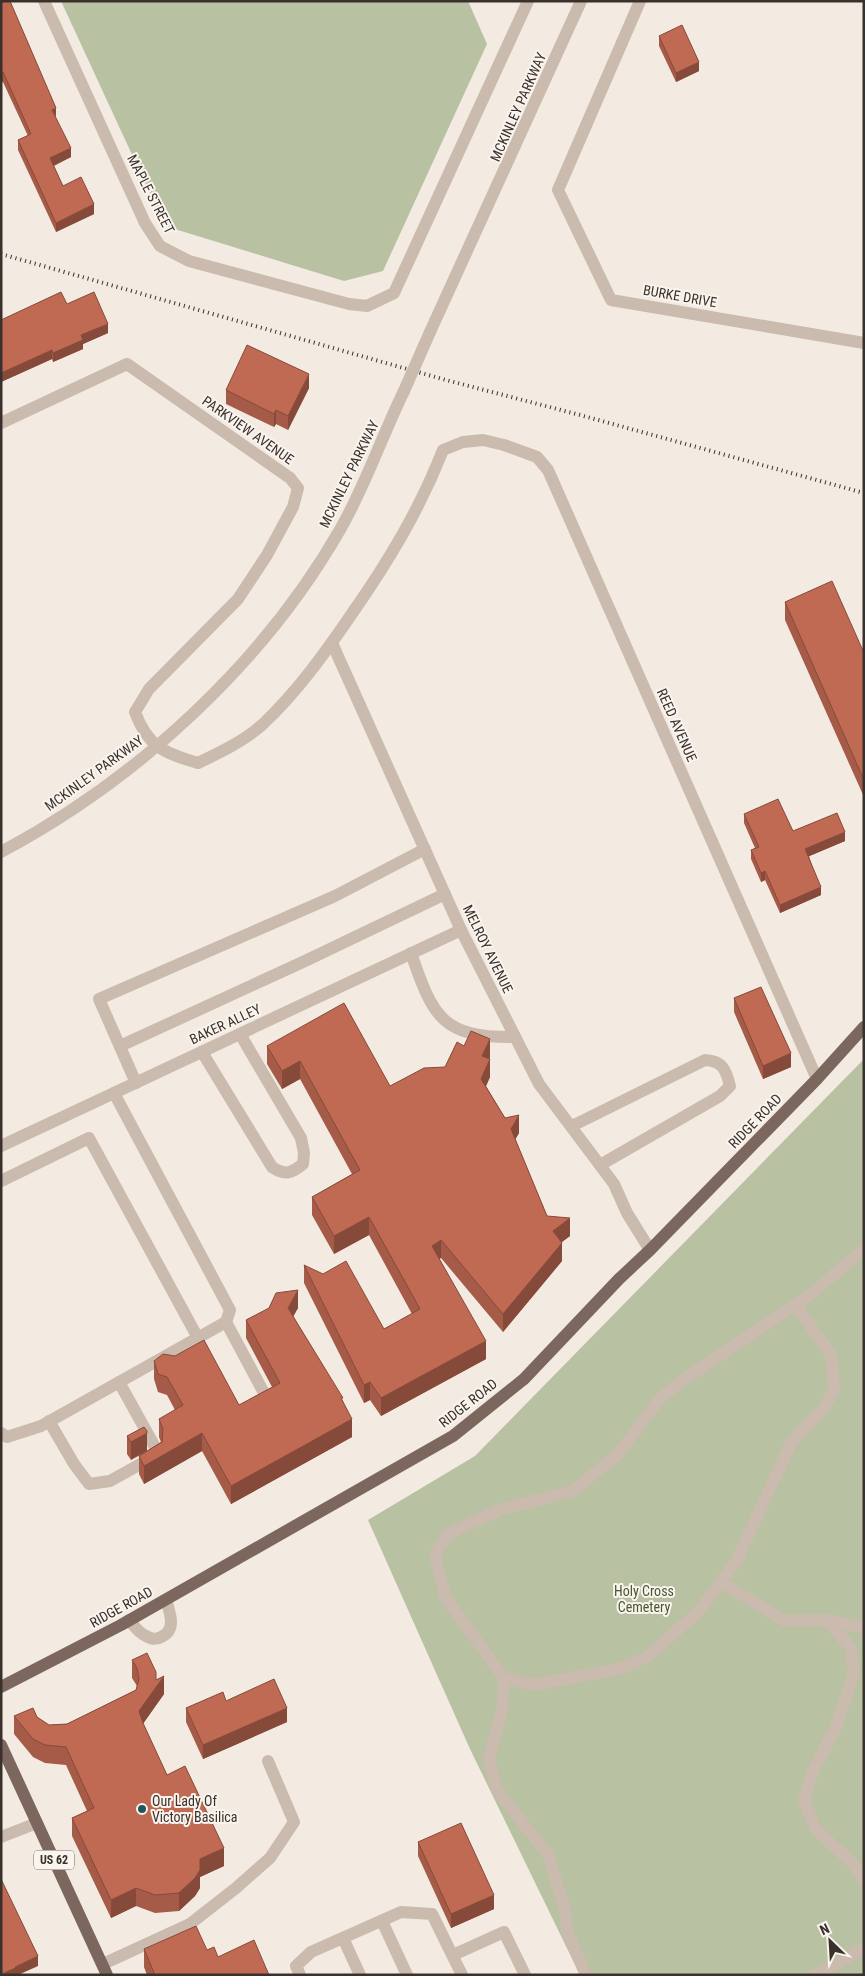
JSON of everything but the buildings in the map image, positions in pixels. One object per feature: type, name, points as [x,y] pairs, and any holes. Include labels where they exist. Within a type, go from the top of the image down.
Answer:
[{"type":"main road","name":"RIDGE ROAD","points":[[1,1687],[166,1600],[453,1436],[524,1379],[619,1279],[650,1250],[817,1078],[864,1027]]},
{"type":"main road","name":"US 62","points":[[1,1745],[105,1970]]},
{"type":"street","name":"MAPLE STREET","points":[[44,1],[145,222],[160,246],[189,261],[349,304],[367,306],[394,293],[528,1]]},
{"type":"street","name":"MCKINLEY PARKWAY","points":[[1,852],[102,789],[186,720],[280,620],[304,587],[342,526],[581,1]]},
{"type":"street","name":"BURKE DRIVE","points":[[640,1],[558,190],[611,300],[864,343]]},
{"type":"street","name":"PARKVIEW AVENUE","points":[[1,423],[128,364],[290,478],[298,488],[293,507],[267,555],[238,599],[149,689],[135,712],[142,729],[156,746]]},
{"type":"street","name":"REED AVENUE","points":[[332,643],[389,560],[429,485],[443,450],[463,442],[483,440],[504,445],[537,457],[548,470],[817,1078]]},
{"type":"street","points":[[156,746],[171,755],[198,763],[228,749],[262,724],[304,679],[332,643]]},
{"type":"street","name":"MELROY AVENUE","points":[[332,643],[461,930],[515,1037],[540,1084],[614,1184],[628,1214],[650,1250]]},
{"type":"street","points":[[136,1083],[99,999],[335,896],[425,849]]},
{"type":"street","points":[[120,1046],[445,894]]},
{"type":"street","name":"BAKER ALLEY","points":[[1,1146],[461,930]]},
{"type":"street","points":[[412,953],[423,988],[436,1012],[445,1022],[470,1034],[492,1037],[515,1037]]},
{"type":"street","points":[[202,1052],[272,1167],[280,1172],[292,1172],[303,1164],[304,1153],[301,1138],[240,1034]]},
{"type":"street","points":[[572,1126],[705,1060],[715,1061],[722,1066],[730,1086],[720,1096],[600,1165]]},
{"type":"street","points":[[1,1433],[7,1437],[49,1421],[226,1322],[230,1310],[114,1093]]},
{"type":"street","points":[[1,1181],[89,1138],[198,1338]]},
{"type":"street","points":[[586,1975],[567,1931],[565,1910],[548,1855],[496,1790],[488,1758],[502,1712],[504,1678],[445,1597],[435,1555],[448,1534],[502,1509],[573,1490],[618,1454],[661,1397],[686,1378],[810,1295],[864,1250]]},
{"type":"street","points":[[504,1678],[533,1685],[619,1669],[646,1657],[700,1611],[736,1562],[792,1441],[823,1410],[834,1390],[830,1355],[795,1304]]},
{"type":"street","points":[[226,1322],[264,1393]]},
{"type":"street","points":[[49,1421],[74,1464],[89,1484],[110,1481],[154,1456],[155,1447],[119,1382]]},
{"type":"street","points":[[721,1582],[785,1621],[827,1620],[864,1628]]},
{"type":"street","points":[[129,1620],[140,1633],[148,1638],[157,1639],[163,1637],[171,1628],[166,1600]]},
{"type":"street","points":[[827,1620],[851,1648],[854,1673],[836,1727],[814,1769],[804,1800],[816,1829],[854,1865],[864,1881]]},
{"type":"street","points":[[105,1970],[190,1924],[236,1888],[270,1858],[294,1822],[268,1761]]},
{"type":"street","points":[[1,1837],[37,1823]]},
{"type":"street","points":[[300,1975],[296,1966],[311,1952],[401,1912],[432,1914],[462,1975]]},
{"type":"street","points":[[382,1921],[407,1975]]},
{"type":"street","points":[[453,1955],[504,1932],[525,1975]]},
{"type":"street","points":[[343,1938],[360,1975]]},
{"type":"street","points":[[815,1975],[864,1949]]},
{"type":"green space","points":[[61,1],[468,1],[487,44],[383,271],[344,281],[165,226]]},
{"type":"green space","name":"Holy Cross Cemetery","points":[[864,1059],[864,1975],[580,1975],[470,1749],[368,1520],[475,1456]]},
{"type":"railway","points":[[1,254],[446,380],[864,493]]},
{"type":"place","name":"Our Lady Of Victory Basilica","points":[[142,1809]]}]
